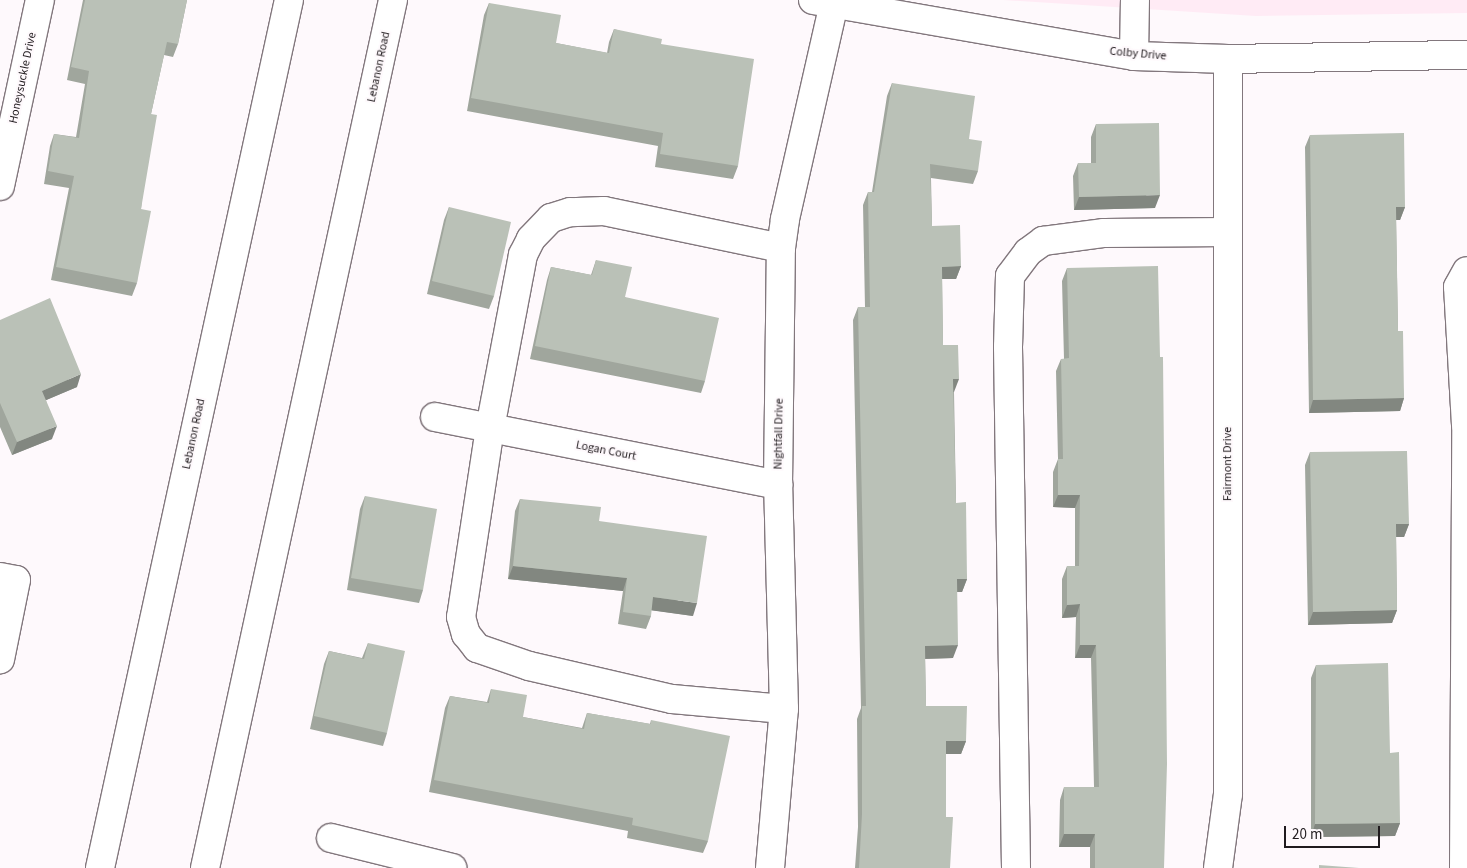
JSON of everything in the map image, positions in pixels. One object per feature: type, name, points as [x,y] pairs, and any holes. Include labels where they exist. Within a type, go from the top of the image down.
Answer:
[{"type":"street","name":"Honeysuckle Drive","points":[[0,186],[40,0]]},
{"type":"street","name":"Lebanon Road","points":[[100,868],[289,0]]},
{"type":"street","name":"Lebanon Road","points":[[206,868],[393,0]]},
{"type":"street","points":[[1134,56],[1135,0]]},
{"type":"street","name":"Colby Drive","points":[[824,2],[1134,56],[1228,59],[1467,56]]},
{"type":"street","name":"Nightfall Drive","points":[[770,868],[784,709],[778,485],[782,248],[785,219],[824,2]]},
{"type":"street","name":"Fairmont Drive","points":[[1218,868],[1228,794],[1228,59]]},
{"type":"street","points":[[782,248],[604,211],[570,212],[551,218],[531,239],[523,255],[490,428],[461,617],[466,634],[477,648],[529,666],[610,687],[672,699],[784,709]]},
{"type":"street","points":[[1016,868],[1008,347],[1010,276],[1028,252],[1044,241],[1104,233],[1228,232]]},
{"type":"street","points":[[1464,868],[1466,425],[1458,287],[1467,271]]},
{"type":"street","name":"Logan Court","points":[[435,417],[778,485]]},
{"type":"street","points":[[0,577],[16,580],[0,659]]},
{"type":"street","points":[[331,838],[452,868]]},
{"type":"shaded area","points":[[1003,0],[1467,0],[1467,13],[1256,16]]},
{"type":"building","points":[[85,0],[187,0],[178,44],[167,42],[151,114],[157,115],[141,209],[151,211],[137,283],[56,267],[74,176],[48,171],[54,134],[79,138],[89,71],[71,67]]},
{"type":"building","points":[[489,3],[561,15],[556,43],[609,53],[614,29],[662,39],[661,44],[754,59],[738,166],[660,154],[663,133],[471,98]]},
{"type":"building","points":[[892,83],[975,96],[969,139],[982,141],[978,171],[930,164],[932,226],[960,225],[961,266],[942,267],[943,345],[958,345],[959,379],[953,379],[956,503],[966,502],[967,579],[957,579],[958,645],[925,646],[926,706],[967,706],[966,741],[946,741],[946,817],[953,817],[950,868],[859,868],[862,814],[862,706],[866,706],[858,307],[870,307],[868,192],[874,192]]},
{"type":"building","points":[[1159,123],[1160,195],[1079,197],[1078,163],[1096,163],[1096,124]]},
{"type":"building","points":[[1404,133],[1405,207],[1396,207],[1398,331],[1403,331],[1404,398],[1313,400],[1310,135]]},
{"type":"building","points":[[449,207],[511,222],[494,296],[432,281]]},
{"type":"building","points":[[596,260],[632,267],[625,297],[719,318],[705,381],[535,346],[551,267],[592,275]]},
{"type":"building","points":[[1158,266],[1160,357],[1163,357],[1167,764],[1164,868],[1095,868],[1095,834],[1064,834],[1064,787],[1099,787],[1096,645],[1080,645],[1080,604],[1067,605],[1067,566],[1079,566],[1080,495],[1058,495],[1058,459],[1063,459],[1061,359],[1069,358],[1067,268]]},
{"type":"building","points":[[50,298],[81,374],[42,391],[57,426],[17,442],[0,403],[0,320]]},
{"type":"building","points":[[1407,451],[1409,524],[1396,524],[1397,610],[1313,612],[1310,452]]},
{"type":"building","points":[[365,496],[437,509],[423,590],[351,578]]},
{"type":"building","points":[[520,499],[601,507],[599,521],[707,536],[697,603],[653,597],[651,616],[623,612],[627,578],[513,566]]},
{"type":"building","points":[[368,643],[405,651],[387,733],[314,716],[329,651],[364,659]]},
{"type":"building","points":[[1388,663],[1390,753],[1399,752],[1400,823],[1315,824],[1316,665]]},
{"type":"building","points":[[491,689],[527,695],[523,717],[584,729],[587,713],[651,724],[651,720],[730,736],[708,841],[632,825],[633,818],[434,780],[450,696],[489,703]]},
{"type":"building","points":[[1319,865],[1359,868],[1319,868]]}]
